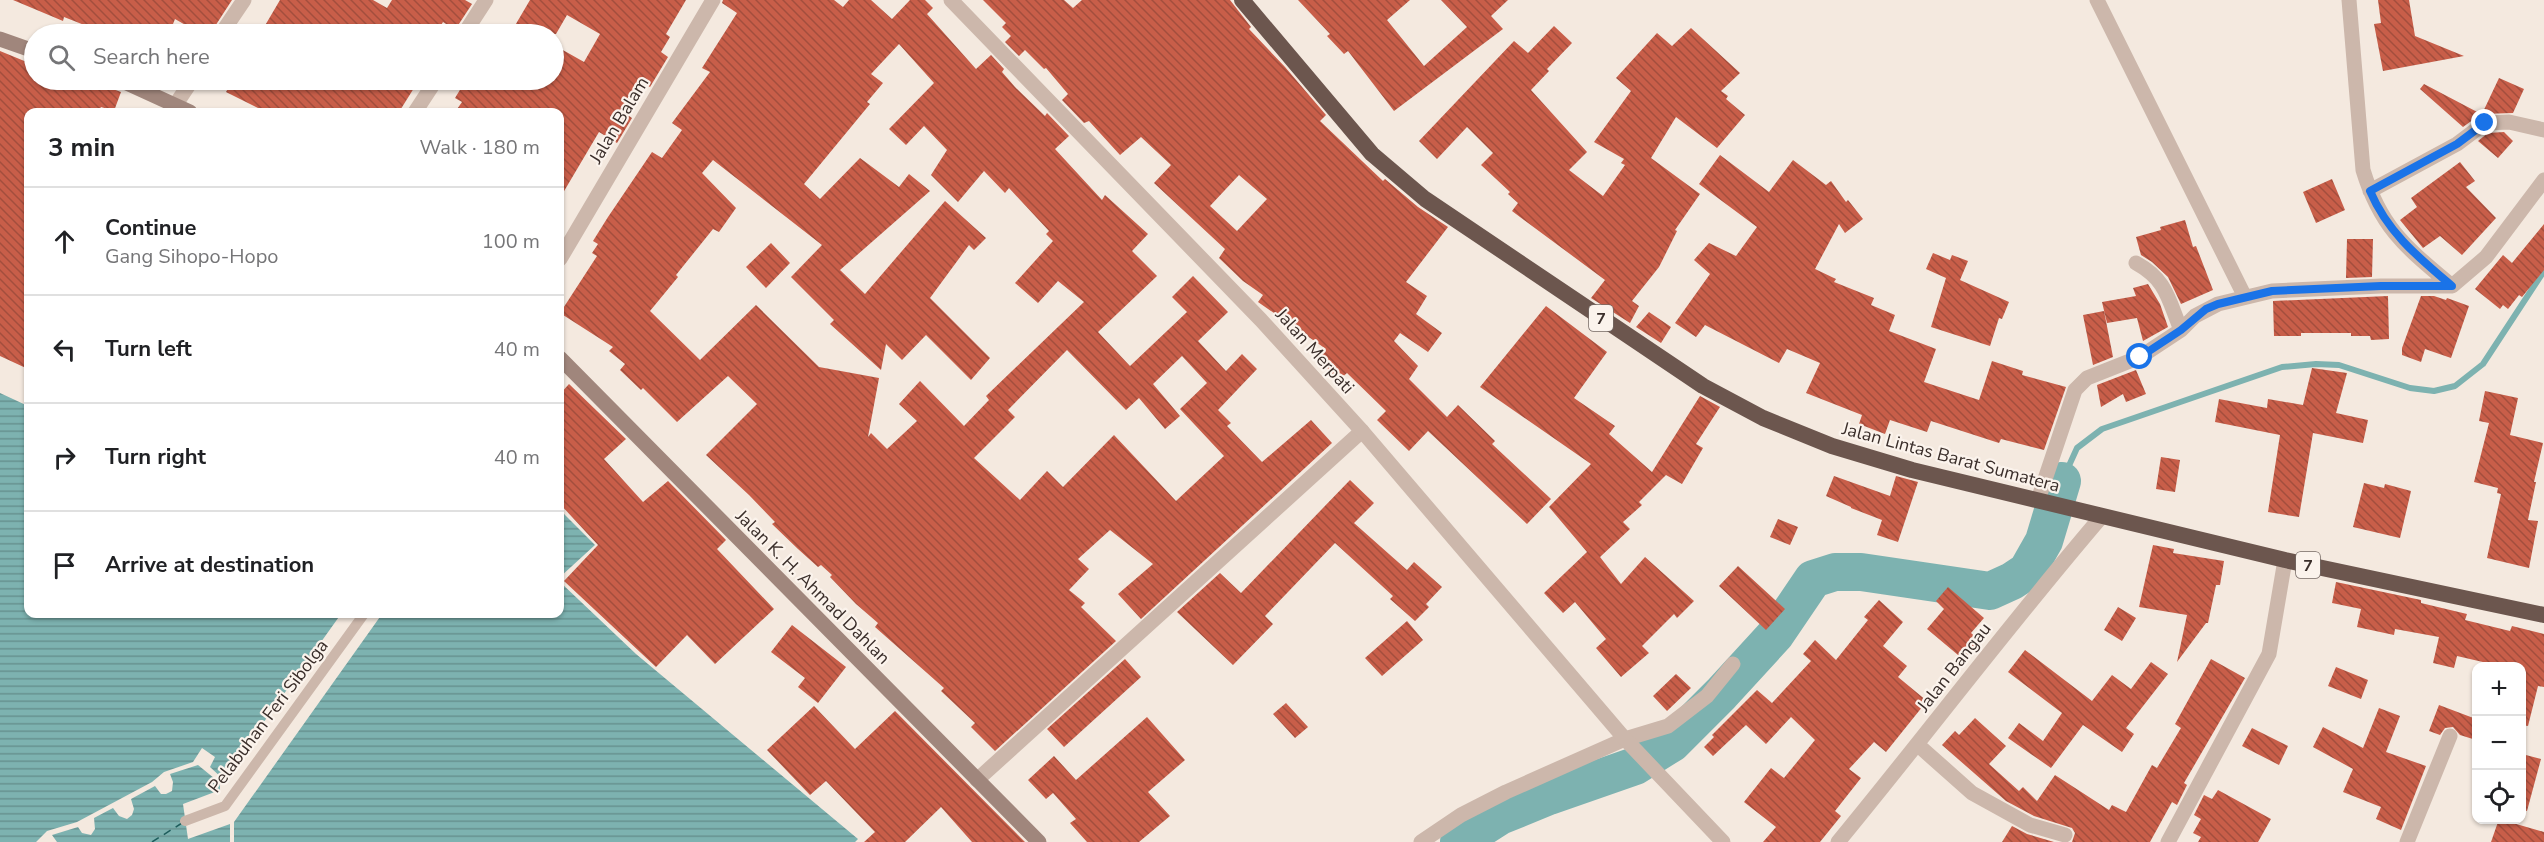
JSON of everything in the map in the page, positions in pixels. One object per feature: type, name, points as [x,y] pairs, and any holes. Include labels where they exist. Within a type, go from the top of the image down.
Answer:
[{"type":"highway","name":"Jalan Lintas Barat Sumatera","points":[[1242,0],[1372,154],[1425,199],[1703,386],[1764,418],[1832,446],[1912,470],[2285,560],[2544,615]]},
{"type":"main road","points":[[0,39],[24,47]]},
{"type":"main road","points":[[143,90],[183,108]]},
{"type":"main road","name":"Jalan K. H. Ahmad Dahlan","points":[[564,362],[1039,842]]},
{"type":"street","points":[[228,24],[244,0]]},
{"type":"street","points":[[470,24],[486,0]]},
{"type":"street","name":"Jalan Balam","points":[[564,252],[713,0]]},
{"type":"street","name":"Jalan Merpati","points":[[951,0],[1261,320],[1362,431],[1629,742],[1723,842]]},
{"type":"street","points":[[2097,0],[2246,297]]},
{"type":"street","points":[[2349,0],[2363,170],[2370,191],[2378,210],[2406,247],[2452,286]]},
{"type":"street","points":[[176,104],[185,90]]},
{"type":"street","points":[[418,108],[429,90]]},
{"type":"street","points":[[2370,191],[2457,144],[2485,123],[2509,122],[2544,130]]},
{"type":"street","points":[[2041,501],[2075,390],[2080,383],[2140,357],[2181,330],[2206,309],[2218,304],[2272,291],[2452,286],[2486,257],[2544,180]]},
{"type":"street","points":[[2136,263],[2160,280],[2181,330]]},
{"type":"street","points":[[977,780],[1362,431]]},
{"type":"street","name":"Jalan Bangau","points":[[1838,842],[1918,745],[2036,593],[2102,516]]},
{"type":"street","points":[[2168,842],[2269,654],[2285,560]]},
{"type":"street","points":[[1421,842],[1461,815],[1506,792],[1668,726],[1707,696],[1733,664]]},
{"type":"street","points":[[2408,842],[2450,736]]},
{"type":"street","points":[[1918,745],[1972,793],[2030,825],[2065,835]]},
{"type":"lane","name":"Pelabuhan Feri Sibolga","points":[[185,821],[225,806],[361,618]]},
{"type":"water","points":[[0,393],[24,404],[24,618],[564,618],[564,586],[636,654],[858,839],[855,842],[0,842]]},
{"type":"water","points":[[564,514],[595,545],[564,573]]},
{"type":"pier","points":[[338,618],[379,618],[234,822],[234,842],[230,842],[230,824],[188,839],[183,804],[220,790],[220,783],[198,765],[170,774],[173,782],[172,791],[161,794],[155,786],[131,799],[134,809],[132,815],[127,819],[119,816],[113,808],[94,818],[95,829],[91,835],[82,833],[78,827],[52,835],[57,842],[36,842],[47,831],[77,822],[152,782],[164,772],[193,762],[202,748],[215,757],[210,767],[223,779]]},
{"type":"building","points":[[13,0],[232,0],[216,24],[184,24],[175,19],[173,24],[82,24],[64,17],[63,21]]},
{"type":"building","points":[[280,0],[373,0],[387,8],[392,0],[465,0],[472,4],[459,24],[443,22],[442,24],[266,24]]},
{"type":"building","points":[[530,0],[686,0],[666,34],[670,37],[661,52],[668,57],[650,87],[641,81],[623,112],[632,118],[617,143],[599,132],[564,191],[564,108],[458,108],[462,102],[455,98],[460,90],[564,90],[564,51],[584,62],[600,34],[567,15],[562,24],[516,24]]},
{"type":"building","points":[[723,0],[834,0],[843,7],[849,0],[871,0],[892,19],[910,0],[925,0],[933,8],[927,14],[976,69],[991,55],[1004,69],[1002,72],[1015,87],[1045,116],[1047,113],[1069,136],[1055,149],[1102,200],[1105,195],[1148,234],[1132,251],[1157,276],[1098,332],[1130,366],[1187,312],[1172,297],[1193,276],[1228,312],[1198,341],[1226,371],[1242,354],[1257,369],[1218,410],[1231,423],[1227,426],[1262,462],[1311,420],[1332,443],[1141,619],[1118,594],[1153,564],[1110,530],[1078,559],[1089,569],[1069,590],[1085,603],[1081,607],[1116,641],[995,751],[971,727],[975,723],[941,691],[944,688],[875,627],[878,623],[830,577],[832,575],[821,565],[818,567],[798,549],[772,524],[775,522],[749,495],[706,455],[757,404],[728,376],[677,422],[643,388],[641,390],[620,370],[625,364],[609,351],[613,347],[564,316],[564,307],[597,256],[592,253],[598,244],[593,241],[652,152],[662,158],[682,130],[672,123],[710,72],[702,68],[737,13],[722,3]],"holes":[[[899,44],[934,83],[889,129],[906,145],[924,126],[947,150],[931,175],[958,202],[984,171],[1005,193],[1009,188],[1049,231],[1046,234],[1053,241],[1015,283],[1038,303],[1058,281],[1084,302],[986,396],[989,400],[964,426],[920,381],[899,404],[917,421],[887,449],[871,433],[868,437],[879,378],[819,367],[756,305],[700,360],[650,311],[713,229],[719,232],[736,208],[702,173],[713,160],[822,245],[791,277],[834,320],[830,324],[881,370],[886,344],[902,360],[926,335],[971,380],[990,358],[930,298],[969,245],[974,250],[986,238],[945,201],[865,294],[840,270],[930,191],[909,174],[899,187],[860,158],[820,199],[804,184],[870,104],[867,102],[883,83],[871,74]],[[1067,350],[1126,410],[1139,398],[1165,429],[1180,416],[1153,384],[1182,356],[1207,383],[1180,409],[1224,456],[1176,501],[1114,435],[1063,487],[1047,471],[1020,500],[974,458],[1015,417],[1008,410]]]},
{"type":"building","points":[[983,0],[1064,0],[1073,8],[1082,0],[1230,0],[1251,27],[1249,29],[1326,115],[1320,121],[1383,181],[1385,179],[1418,207],[1448,227],[1406,282],[1427,296],[1416,314],[1442,333],[1428,352],[1400,333],[1394,341],[1418,366],[1409,379],[1447,417],[1458,405],[1495,441],[1492,444],[1551,499],[1527,524],[1428,431],[1409,451],[1377,420],[1386,411],[1347,373],[1339,380],[1317,358],[1326,349],[1258,302],[1263,295],[1243,281],[1219,258],[1225,249],[1154,183],[1171,165],[1141,137],[1120,155],[1089,121],[1084,123],[1062,100],[1068,94],[1046,68],[1044,69],[1025,50],[1019,56],[1005,42],[1011,36],[1002,27],[1006,23]],"holes":[[[1239,175],[1267,199],[1237,231],[1210,206]]]},
{"type":"building","points":[[1298,0],[1410,0],[1387,20],[1424,66],[1467,27],[1441,0],[1508,0],[1491,16],[1503,29],[1394,111],[1348,51],[1344,54],[1327,36],[1330,34]]},
{"type":"building","points":[[2378,0],[2409,0],[2415,36],[2464,56],[2383,71],[2374,24],[2381,23]]},
{"type":"building","points":[[1554,26],[1572,43],[1531,90],[1587,152],[1569,170],[1603,196],[1625,165],[1621,163],[1624,159],[1594,142],[1631,91],[1616,78],[1657,33],[1672,46],[1691,28],[1740,73],[1721,91],[1728,96],[1726,99],[1745,115],[1717,148],[1676,117],[1651,158],[1700,194],[1675,230],[1677,231],[1659,267],[1632,301],[1639,306],[1630,323],[1591,298],[1605,280],[1512,211],[1518,203],[1508,194],[1510,192],[1481,165],[1493,153],[1467,127],[1437,159],[1419,141],[1514,41],[1528,53]]},
{"type":"building","points":[[0,51],[24,61],[24,90],[116,90],[121,92],[115,108],[24,108],[24,367],[0,356]]},
{"type":"building","points":[[2499,78],[2524,89],[2513,113],[2482,114]]},
{"type":"building","points":[[2424,84],[2481,114],[2463,127],[2420,89]]},
{"type":"building","points":[[227,90],[413,90],[402,108],[258,108],[226,92]]},
{"type":"building","points":[[2504,132],[2513,141],[2498,158],[2478,141],[2488,133]]},
{"type":"building","points":[[1720,155],[1769,192],[1793,160],[1826,185],[1831,181],[1846,202],[1848,200],[1863,219],[1845,233],[1839,224],[1815,269],[1836,279],[1834,282],[1874,298],[1871,305],[1895,315],[1889,331],[1936,349],[1924,382],[1979,400],[1992,361],[2023,371],[2022,375],[2066,387],[2044,450],[2001,439],[1999,443],[1931,421],[1927,432],[1890,420],[1885,434],[1859,424],[1862,415],[1806,393],[1820,363],[1787,349],[1779,363],[1705,325],[1696,337],[1675,323],[1710,274],[1694,260],[1709,243],[1736,256],[1757,227],[1699,184]]},
{"type":"building","points":[[2460,162],[2475,181],[2466,187],[2496,218],[2462,255],[2440,236],[2423,248],[2400,220],[2417,207],[2411,198]]},
{"type":"building","points":[[2332,179],[2345,210],[2316,223],[2303,192]]},
{"type":"building","points":[[2185,220],[2193,247],[2196,246],[2213,290],[2181,304],[2168,277],[2141,255],[2136,237]]},
{"type":"building","points":[[2544,224],[2544,270],[2522,297],[2519,295],[2508,309],[2503,305],[2500,309],[2475,289],[2503,255],[2512,263]]},
{"type":"building","points":[[2347,239],[2373,239],[2372,277],[2346,278]]},
{"type":"building","points":[[771,243],[790,263],[766,288],[746,267]]},
{"type":"building","points":[[1933,253],[1950,260],[1952,255],[1968,261],[1960,280],[2009,302],[2002,319],[1999,318],[1990,346],[1931,327],[1946,278],[1926,269]]},
{"type":"building","points":[[2148,284],[2160,304],[2168,327],[2143,341],[2137,318],[2107,323],[2102,302],[2136,296],[2133,288]]},
{"type":"building","points":[[2388,296],[2389,339],[2371,340],[2370,336],[2351,336],[2351,333],[2301,333],[2301,336],[2274,336],[2273,301]]},
{"type":"building","points":[[2421,296],[2434,296],[2446,300],[2447,298],[2469,306],[2451,358],[2425,349],[2421,362],[2402,355],[2402,348]]},
{"type":"building","points":[[1546,306],[1607,352],[1574,398],[1615,426],[1609,434],[1652,472],[1700,396],[1720,407],[1696,444],[1703,448],[1682,484],[1666,475],[1639,502],[1642,505],[1623,522],[1630,529],[1600,557],[1621,584],[1645,557],[1694,601],[1677,618],[1674,614],[1642,646],[1649,653],[1621,677],[1596,648],[1606,639],[1575,602],[1563,613],[1544,593],[1587,552],[1549,507],[1591,464],[1480,387]]},
{"type":"building","points":[[2104,311],[2113,357],[2093,365],[2083,315]]},
{"type":"building","points":[[1649,312],[1671,327],[1661,343],[1636,327]]},
{"type":"building","points":[[2312,368],[2347,373],[2336,413],[2368,420],[2363,443],[2313,433],[2299,517],[2268,512],[2280,435],[2215,422],[2219,399],[2267,408],[2268,399],[2303,405]]},
{"type":"building","points":[[2136,370],[2146,394],[2126,402],[2123,394],[2101,407],[2097,385]]},
{"type":"building","points":[[569,384],[626,439],[604,459],[643,502],[668,481],[726,540],[717,549],[774,609],[715,664],[687,635],[656,667],[564,581],[598,545],[564,508],[564,390]]},
{"type":"building","points":[[2485,391],[2518,398],[2510,435],[2543,443],[2528,520],[2538,521],[2529,568],[2487,558],[2501,494],[2497,493],[2498,488],[2474,482],[2489,423],[2479,421]]},
{"type":"building","points":[[2161,457],[2180,460],[2175,492],[2156,489]]},
{"type":"building","points":[[1834,476],[1890,496],[1896,476],[1918,482],[1898,542],[1877,535],[1882,520],[1826,496]]},
{"type":"building","points":[[1350,480],[1374,503],[1354,523],[1407,570],[1414,562],[1442,587],[1426,604],[1429,607],[1415,621],[1390,599],[1393,596],[1335,543],[1265,616],[1273,624],[1233,665],[1177,612],[1220,573],[1241,593]]},
{"type":"building","points":[[2364,483],[2384,488],[2385,484],[2411,491],[2400,538],[2353,527]]},
{"type":"building","points":[[1778,519],[1798,527],[1790,545],[1770,537]]},
{"type":"building","points":[[2153,545],[2174,549],[2173,553],[2224,561],[2220,585],[2216,585],[2208,623],[2177,662],[2187,615],[2139,607]]},
{"type":"building","points":[[1738,566],[1785,609],[1766,630],[1719,586]]},
{"type":"building","points":[[2336,582],[2421,600],[2421,603],[2467,614],[2465,620],[2510,631],[2512,626],[2544,634],[2544,687],[2538,686],[2528,726],[2526,726],[2526,662],[2483,662],[2457,656],[2454,668],[2433,663],[2439,637],[2395,629],[2394,635],[2357,627],[2361,609],[2332,603]]},
{"type":"building","points":[[1948,587],[1984,618],[1971,633],[1980,641],[1964,660],[1927,629],[1944,609],[1936,601]]},
{"type":"building","points":[[1879,600],[1903,622],[1883,646],[1907,666],[1898,677],[1927,701],[1886,752],[1874,742],[1849,769],[1861,778],[1835,811],[1841,816],[1820,842],[1763,842],[1776,827],[1744,802],[1771,768],[1784,778],[1815,740],[1791,717],[1766,744],[1746,725],[1713,756],[1704,747],[1714,737],[1712,735],[1757,690],[1772,703],[1811,661],[1803,654],[1815,640],[1836,660],[1868,620],[1864,617]]},
{"type":"building","points":[[2118,607],[2136,618],[2122,641],[2104,630]]},
{"type":"building","points":[[1407,621],[1423,640],[1382,676],[1365,658]]},
{"type":"building","points":[[792,625],[846,667],[818,703],[798,687],[805,678],[771,652]]},
{"type":"building","points":[[2025,650],[2092,701],[2112,675],[2131,689],[2151,662],[2168,674],[2126,728],[2134,734],[2122,752],[2083,725],[2051,768],[2008,738],[2019,723],[2043,741],[2062,713],[2008,672]]},
{"type":"building","points":[[1125,659],[1141,677],[1064,747],[1047,729]]},
{"type":"building","points":[[2211,659],[2245,678],[2184,783],[2187,785],[2177,805],[2172,802],[2150,842],[2072,842],[2075,833],[2072,828],[2034,816],[2006,801],[1942,745],[1955,731],[1959,735],[1975,718],[2006,746],[1989,764],[2019,791],[2023,787],[2037,801],[2055,775],[2109,810],[2112,805],[2126,812],[2152,765],[2157,768],[2181,728],[2175,724]]},
{"type":"building","points":[[2336,667],[2368,680],[2361,699],[2328,686]]},
{"type":"building","points":[[1676,674],[1691,688],[1667,711],[1653,696]]},
{"type":"building","points":[[1286,703],[1308,727],[1295,738],[1273,714]]},
{"type":"building","points":[[2439,705],[2472,717],[2472,739],[2460,735],[2453,727],[2445,728],[2440,735],[2429,731]]},
{"type":"building","points":[[814,706],[855,749],[895,711],[1025,842],[972,842],[941,807],[905,842],[864,842],[875,832],[826,781],[810,795],[767,750]]},
{"type":"building","points":[[2379,708],[2400,716],[2386,752],[2426,766],[2401,830],[2376,819],[2381,807],[2343,792],[2353,769],[2313,747],[2323,727],[2363,748]]},
{"type":"building","points":[[1147,717],[1185,760],[1148,792],[1170,816],[1139,842],[1087,842],[1070,823],[1076,819],[1053,793],[1046,799],[1028,780],[1054,756],[1076,780]]},
{"type":"building","points":[[2252,728],[2288,746],[2279,765],[2242,746]]},
{"type":"building","points":[[2526,755],[2541,759],[2526,811]]},
{"type":"building","points":[[2218,790],[2271,819],[2258,842],[2198,842],[2201,837],[2193,833],[2201,819],[2194,815],[2204,795],[2212,799]]},
{"type":"building","points":[[2497,824],[2516,824],[2544,832],[2544,842],[2491,842]]},
{"type":"building","points":[[2012,826],[2027,834],[2054,842],[2002,842]]},
{"type":"waterway","points":[[2062,481],[2077,448],[2102,429],[2282,367],[2316,364],[2339,365],[2410,388],[2434,391],[2455,386],[2483,364],[2544,271]]},
{"type":"waterway","points":[[1459,842],[1500,816],[1635,766],[1672,743],[1775,635],[1813,579],[1835,572],[1861,572],[1990,591],[2012,581],[2027,571],[2044,541],[2062,481]]},
{"type":"ferry route","points":[[152,842],[182,823]]},
{"type":"route","points":[[2140,357],[2181,330],[2194,316],[2206,309],[2272,291],[2381,286],[2452,286],[2406,247],[2378,210],[2370,191],[2457,144],[2485,123]]}]
